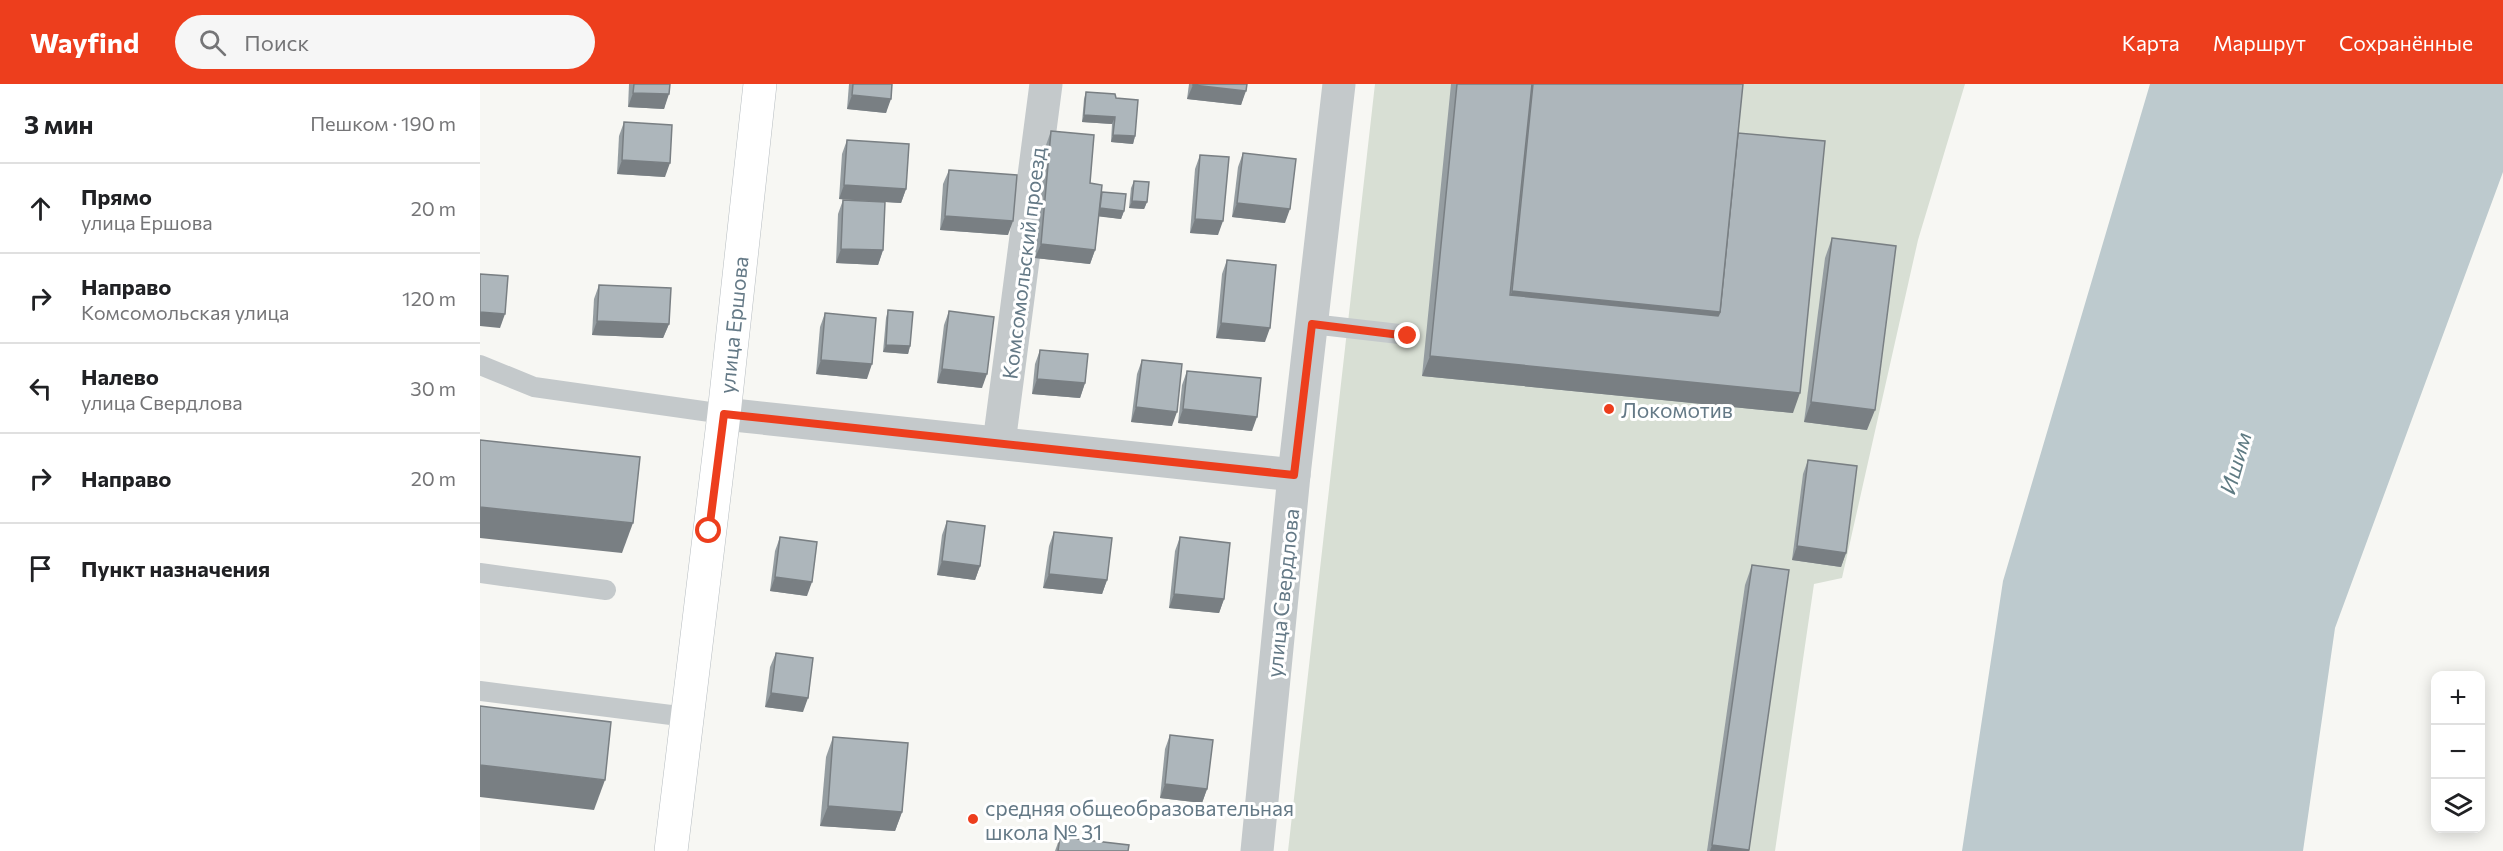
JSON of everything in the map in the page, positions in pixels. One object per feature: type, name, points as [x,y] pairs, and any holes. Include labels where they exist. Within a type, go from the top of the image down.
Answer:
[{"type":"street","name":"улица Ершова","points":[[670,851],[724,414],[760,84]]},
{"type":"street","name":"Комсомольский проезд","points":[[999,443],[1046,84]]},
{"type":"street","name":"улица Свердлова","points":[[1257,851],[1294,475],[1339,84]]},
{"type":"street","points":[[724,414],[1294,475]]},
{"type":"lane","points":[[1312,324],[1408,336]]},
{"type":"lane","points":[[480,365],[534,387],[724,414]]},
{"type":"lane","points":[[480,573],[606,590]]},
{"type":"lane","points":[[480,691],[687,717]]},
{"type":"shaded area","name":"Локомотив","points":[[1375,84],[1965,84],[1918,240],[1842,578],[1814,584],[1775,851],[1288,851]]},
{"type":"water","name":"Ишим","points":[[2150,84],[2503,84],[2503,172],[2335,628],[2303,851],[1962,851],[2003,581]]},
{"type":"building","points":[[634,84],[670,84],[669,94],[633,93]]},
{"type":"building","points":[[853,84],[892,84],[891,99],[852,95]]},
{"type":"building","points":[[1193,84],[1247,84],[1246,91]]},
{"type":"building","points":[[1457,84],[1532,84],[1510,295],[1718,316],[1738,133],[1825,141],[1800,393],[1430,356]]},
{"type":"building","points":[[1533,84],[1743,84],[1720,312],[1512,291]]},
{"type":"building","points":[[1086,92],[1115,94],[1116,98],[1138,100],[1135,136],[1113,135],[1115,117],[1084,115]]},
{"type":"building","points":[[624,122],[672,125],[670,163],[622,160]]},
{"type":"building","points":[[1051,131],[1094,135],[1090,183],[1102,185],[1095,250],[1041,244]]},
{"type":"building","points":[[847,140],[909,144],[906,189],[844,185]]},
{"type":"building","points":[[1243,153],[1296,159],[1290,209],[1237,203]]},
{"type":"building","points":[[1200,155],[1229,157],[1223,221],[1195,219]]},
{"type":"building","points":[[949,170],[1017,175],[1013,221],[945,216]]},
{"type":"building","points":[[1134,181],[1149,182],[1147,202],[1132,201]]},
{"type":"building","points":[[1102,192],[1126,194],[1124,211],[1100,208]]},
{"type":"building","points":[[843,200],[885,202],[883,250],[841,249]]},
{"type":"building","points":[[1832,238],[1896,246],[1875,410],[1811,402]]},
{"type":"building","points":[[1227,260],[1276,265],[1270,328],[1221,323]]},
{"type":"building","points":[[480,274],[508,276],[505,314],[480,312]]},
{"type":"building","points":[[599,285],[671,288],[669,324],[597,321]]},
{"type":"building","points":[[888,310],[913,312],[910,346],[886,345]]},
{"type":"building","points":[[949,311],[994,317],[987,374],[942,369]]},
{"type":"building","points":[[825,313],[876,318],[872,364],[821,360]]},
{"type":"building","points":[[1040,350],[1088,354],[1085,383],[1037,379]]},
{"type":"building","points":[[1142,360],[1182,364],[1177,412],[1136,407]]},
{"type":"building","points":[[1187,371],[1261,378],[1257,417],[1183,409]]},
{"type":"building","points":[[480,440],[640,457],[633,523],[480,507]]},
{"type":"building","points":[[1808,460],[1857,466],[1846,553],[1797,546]]},
{"type":"building","points":[[947,521],[985,526],[980,566],[942,561]]},
{"type":"building","points":[[1054,532],[1112,538],[1107,580],[1049,574]]},
{"type":"building","points":[[780,537],[817,542],[812,582],[775,577]]},
{"type":"building","points":[[1180,537],[1230,543],[1224,599],[1174,594]]},
{"type":"building","points":[[1752,565],[1789,570],[1749,850],[1712,845]]},
{"type":"building","points":[[776,653],[813,658],[808,698],[771,693]]},
{"type":"building","points":[[480,706],[611,722],[605,780],[480,765]]},
{"type":"building","points":[[1170,735],[1213,740],[1207,789],[1165,784]]},
{"type":"building","points":[[833,737],[908,743],[902,812],[828,806]]},
{"type":"building","points":[[1060,837],[1129,845],[1128,851],[1058,851]]},
{"type":"place","name":"Локомотив","points":[[1609,409]]},
{"type":"place","name":"средняя общеобразовательная школа № 31","points":[[973,819]]},
{"type":"route","points":[[709,531],[724,414],[1294,475],[1312,324],[1408,336]]}]
